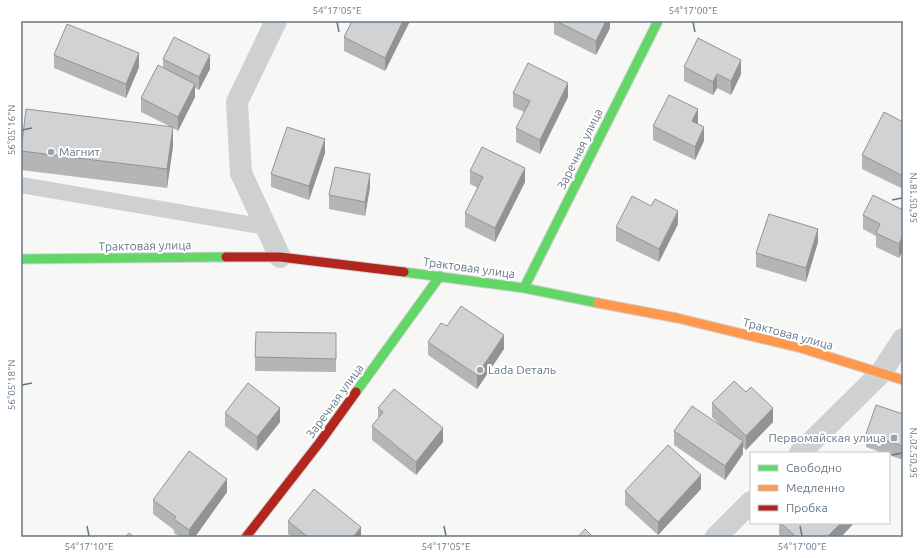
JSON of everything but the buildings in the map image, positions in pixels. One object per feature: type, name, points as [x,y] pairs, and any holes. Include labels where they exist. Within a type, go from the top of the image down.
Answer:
[{"type":"main road","name":"Заречная улица","points":[[524,288],[658,21]]},
{"type":"main road","name":"Трактовая улица","points":[[21,259],[280,257],[440,276],[524,288],[677,318],[801,348],[903,380]]},
{"type":"main road","name":"Заречная улица","points":[[246,537],[320,442],[440,276]]},
{"type":"street","points":[[276,21],[238,102],[241,173],[280,257]]},
{"type":"street","points":[[801,452],[881,373],[903,339]]},
{"type":"street","points":[[716,537],[750,503]]},
{"type":"lane","points":[[21,185],[266,227]]},
{"type":"traffic: fast","points":[[524,288],[658,21]]},
{"type":"traffic: fast","points":[[21,259],[226,257]]},
{"type":"traffic: fast","points":[[404,272],[524,288],[598,303]]},
{"type":"traffic: fast","points":[[356,392],[440,276]]},
{"type":"traffic: slow","points":[[598,303],[677,318],[801,348],[903,380]]},
{"type":"traffic: jam","points":[[226,257],[280,257],[404,272]]},
{"type":"traffic: jam","points":[[246,537],[320,442],[356,392]]},
{"type":"place","name":"Магнит","points":[[51,152]]},
{"type":"place","name":"Lada Dеталь","points":[[480,370]]},
{"type":"place","name":"Первомайская улица","points":[[894,438]]}]
